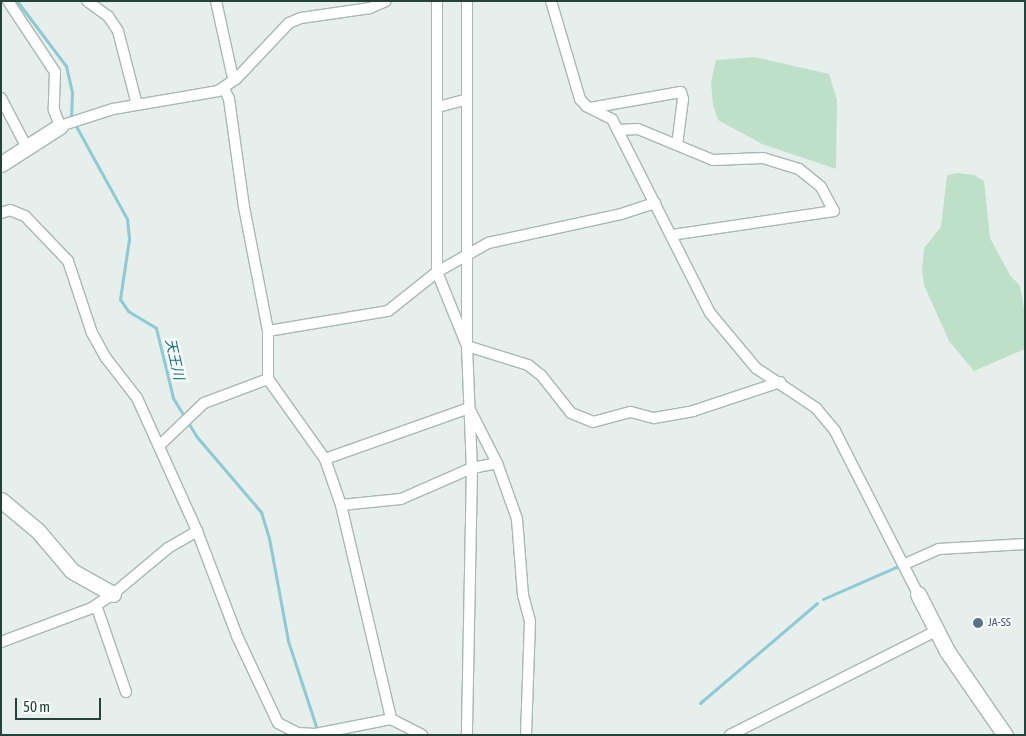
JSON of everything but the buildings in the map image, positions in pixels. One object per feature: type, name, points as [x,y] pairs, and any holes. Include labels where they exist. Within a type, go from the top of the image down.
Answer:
[{"type":"street","points":[[8,1],[55,72],[54,110],[60,126]]},
{"type":"street","points":[[87,1],[108,16],[118,31],[137,104]]},
{"type":"street","points":[[216,1],[232,74],[236,79]]},
{"type":"street","points":[[1,164],[26,146],[60,126],[80,118],[137,104],[211,94],[224,89],[290,23],[301,18],[362,10],[386,1]]},
{"type":"street","points":[[437,1],[437,272],[467,346]]},
{"type":"street","points":[[467,1],[467,346],[472,468],[467,735]]},
{"type":"street","points":[[551,1],[580,99],[590,108],[606,114],[618,130],[710,313],[742,354],[756,368],[780,382],[816,408],[834,431],[905,564],[936,631],[1005,735]]},
{"type":"street","points":[[224,89],[229,99],[244,207],[268,331],[268,380],[325,459],[341,505],[392,719]]},
{"type":"street","points":[[590,108],[681,92],[683,99],[678,145]]},
{"type":"street","points":[[1,98],[26,146]]},
{"type":"street","points":[[438,107],[467,99]]},
{"type":"street","points":[[618,130],[638,129],[712,160],[763,158],[799,169],[821,187],[834,212],[671,235]]},
{"type":"street","points":[[268,331],[388,311],[437,272],[488,243],[621,214],[656,203]]},
{"type":"street","points":[[1,213],[10,210],[25,216],[68,261],[92,333],[106,358],[137,398],[197,531],[236,636],[278,722],[298,733],[315,734],[392,719],[422,735]]},
{"type":"street","points":[[467,346],[528,365],[541,375],[571,413],[593,422],[631,412],[654,418],[669,416],[712,406],[780,382]]},
{"type":"street","points":[[159,446],[204,403],[268,380]]},
{"type":"street","points":[[325,459],[469,408]]},
{"type":"street","points":[[469,408],[497,463],[517,519],[524,595],[530,621],[526,735]]},
{"type":"street","points":[[341,505],[401,499],[472,468],[497,463]]},
{"type":"street","points":[[1,500],[38,531],[72,571],[114,594]]},
{"type":"street","points":[[1,642],[96,605],[114,594],[168,548],[197,531]]},
{"type":"street","points":[[905,564],[939,549],[1025,544]]},
{"type":"street","points":[[96,605],[126,692]]},
{"type":"street","points":[[730,735],[936,631]]},
{"type":"green space","points":[[754,57],[829,74],[837,100],[836,169],[762,144],[718,120],[713,105],[711,82],[716,60]]},
{"type":"green space","points":[[957,173],[974,175],[984,181],[990,238],[1010,275],[1020,286],[1025,314],[1025,349],[974,371],[949,341],[924,285],[922,270],[924,248],[941,227],[947,175]]},
{"type":"waterway","name":"天王川","points":[[17,1],[66,66],[72,92],[71,117],[127,219],[129,239],[120,299],[128,311],[156,328],[173,398],[197,437],[261,512],[269,538],[288,641],[318,732]]},
{"type":"waterway","points":[[823,599],[898,566]]},
{"type":"waterway","points":[[700,703],[817,603]]},
{"type":"place","name":"JA-SS","points":[[978,623]]}]
